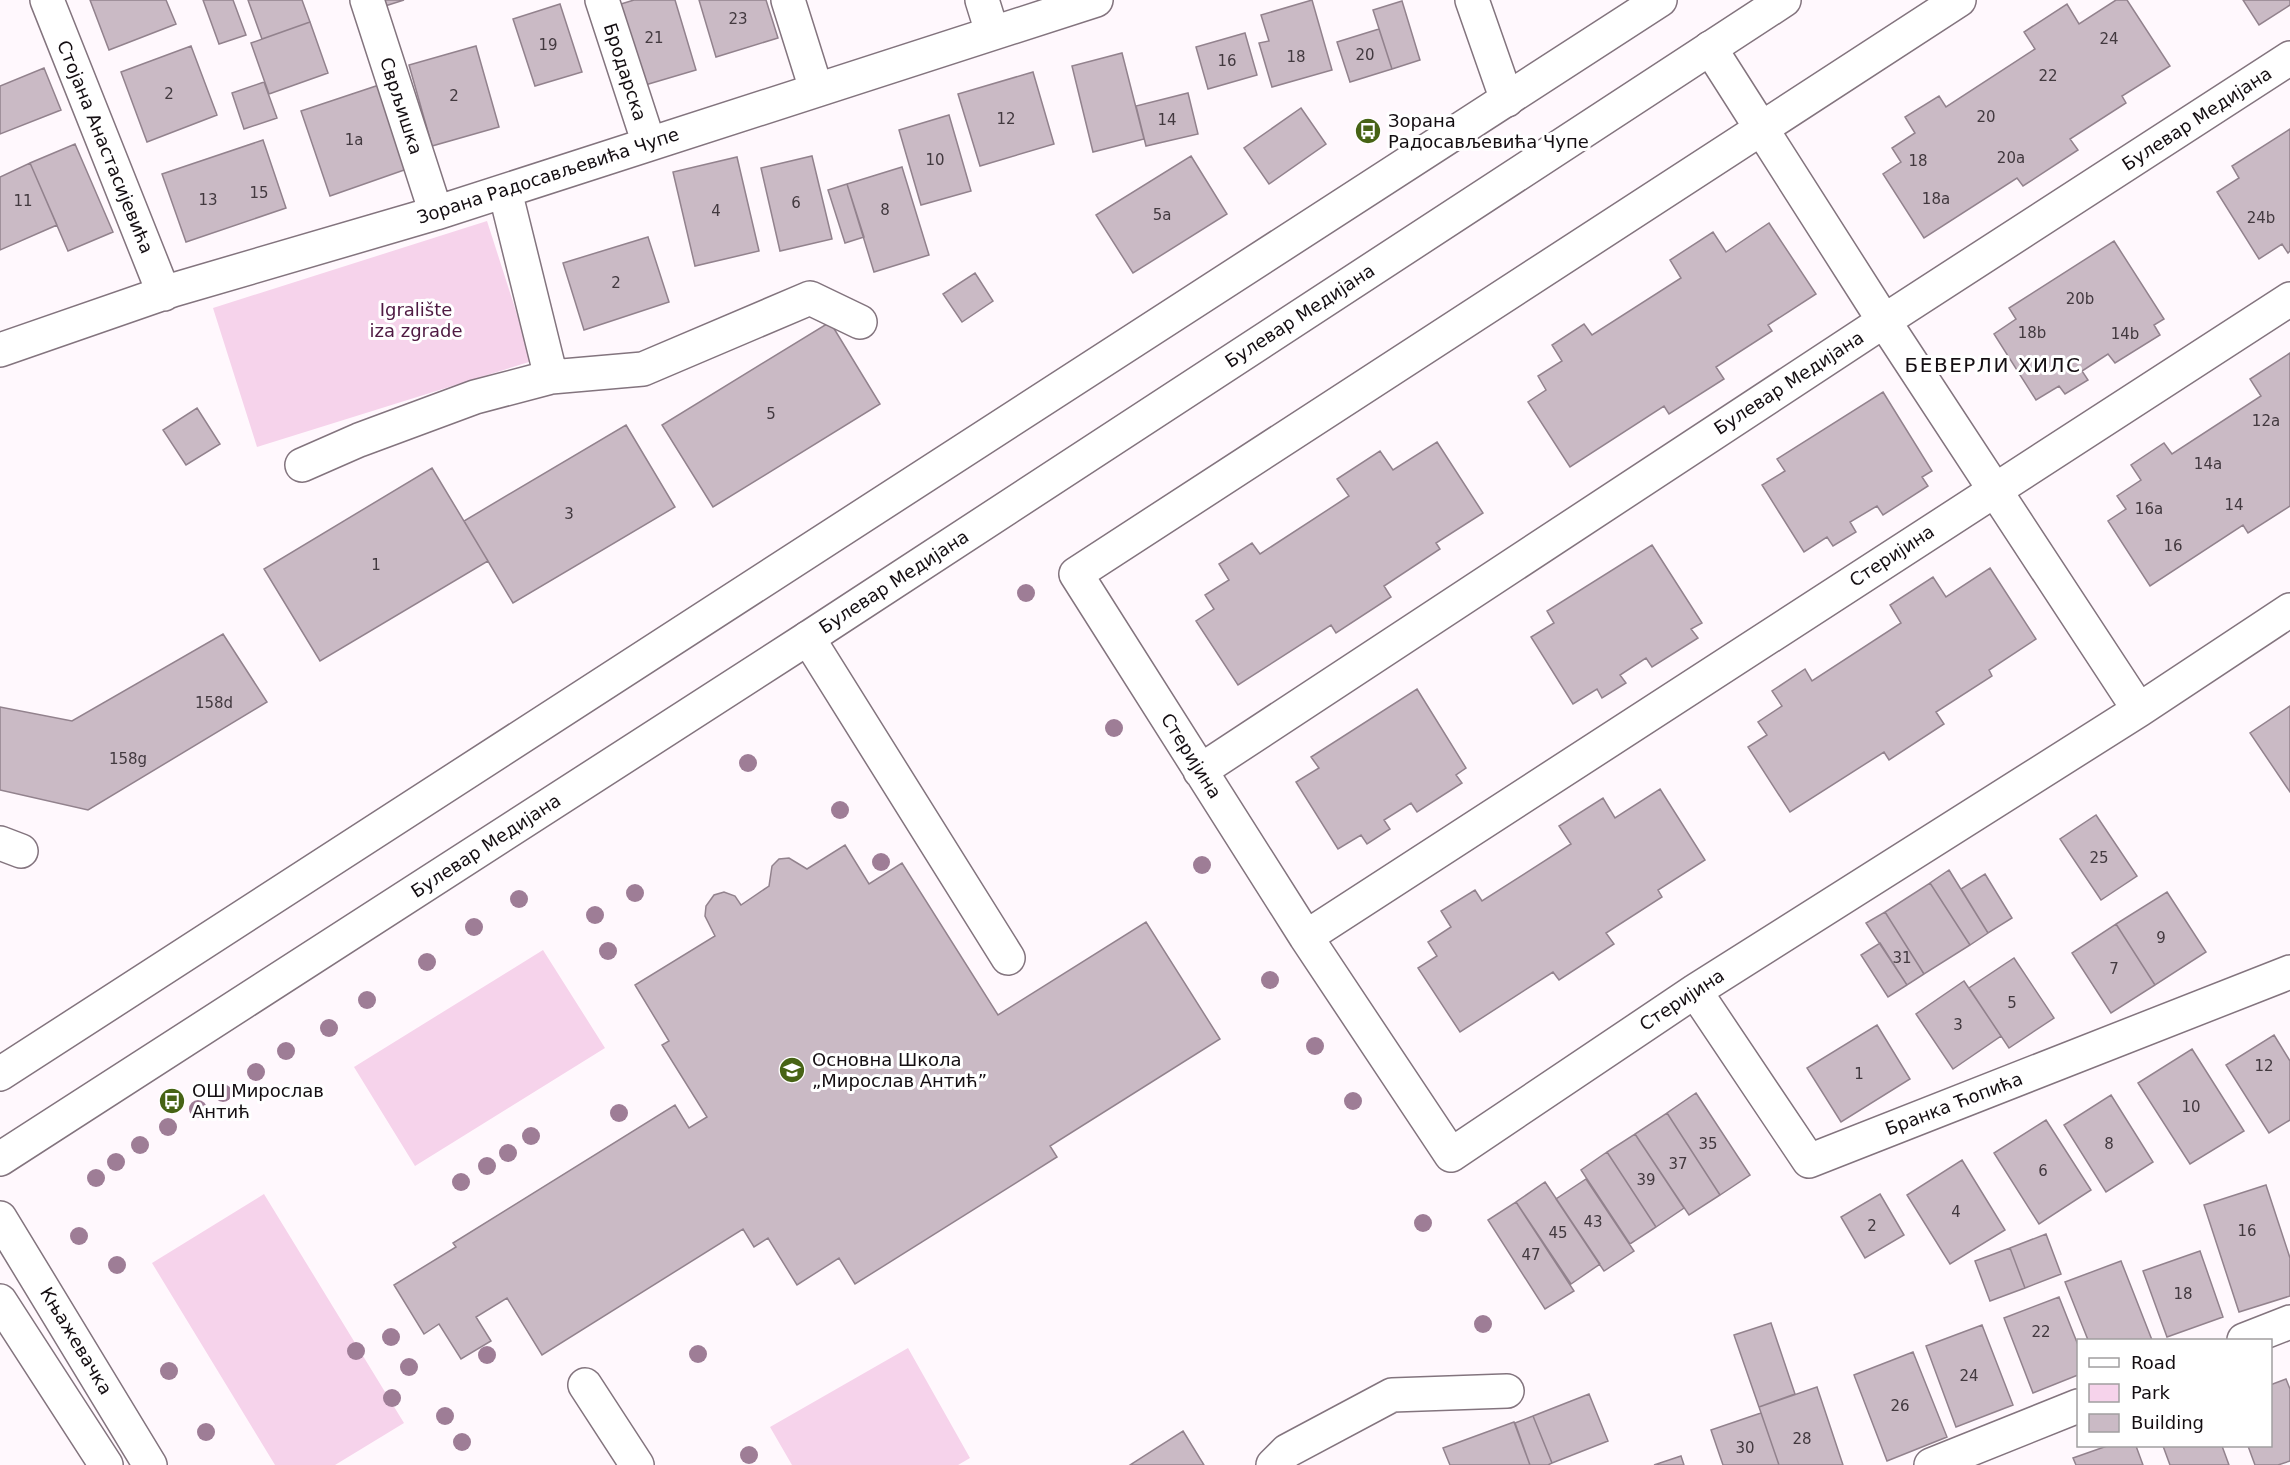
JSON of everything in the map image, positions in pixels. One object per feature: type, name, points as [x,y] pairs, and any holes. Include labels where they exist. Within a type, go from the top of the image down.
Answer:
[{"type":"street","name":"Стојана Анастасијевића","points":[[47,0],[164,294]]},
{"type":"street","name":"Сврљишка","points":[[367,0],[436,213]]},
{"type":"street","name":"Бродарска","points":[[602,0],[649,144]]},
{"type":"street","points":[[788,0],[816,89]]},
{"type":"street","points":[[982,0],[992,32]]},
{"type":"street","name":"Зорана Радосављевића Чупе","points":[[0,350],[164,294],[436,213],[1096,0]]},
{"type":"street","points":[[1472,0],[1507,100]]},
{"type":"street","points":[[0,1074],[1660,0]]},
{"type":"street","name":"Булевар Медијана","points":[[0,1159],[808,638],[1784,0]]},
{"type":"street","points":[[1761,129],[1959,0]]},
{"type":"street","points":[[1710,48],[1884,321],[2139,710]]},
{"type":"street","name":"Булевар Медијана","points":[[1200,771],[1884,321],[2290,58]]},
{"type":"street","name":"Стеријина","points":[[1761,129],[1076,574],[1306,937],[1450,1155],[1695,991],[2139,710],[2290,610]]},
{"type":"street","points":[[504,191],[551,377]]},
{"type":"street","points":[[302,465],[359,440],[475,397],[551,377],[643,369],[810,298],[860,322]]},
{"type":"street","name":"Стеријина","points":[[1306,937],[1995,488],[2290,299]]},
{"type":"street","points":[[808,638],[1008,958]]},
{"type":"street","name":"Бранка Ћопића","points":[[1695,991],[1809,1161],[2290,972]]},
{"type":"street","name":"Књажевачка","points":[[0,1218],[150,1465]]},
{"type":"street","points":[[0,1301],[106,1465]]},
{"type":"street","points":[[2249,1339],[2290,1322]]},
{"type":"street","points":[[585,1385],[638,1465]]},
{"type":"street","points":[[1273,1465],[1287,1450],[1392,1395],[1507,1391]]},
{"type":"street","points":[[1930,1465],[2077,1407]]},
{"type":"green space","name":"Igralište iza zgrade","points":[[487,221],[532,361],[257,447],[213,308]]},
{"type":"green space","points":[[543,950],[605,1048],[415,1166],[354,1067]]},
{"type":"green space","points":[[264,1194],[404,1423],[335,1465],[275,1465],[152,1263]]},
{"type":"green space","points":[[908,1348],[970,1458],[958,1465],[792,1465],[770,1427]]},
{"type":"building","points":[[90,0],[166,0],[176,24],[109,50]]},
{"type":"building","points":[[203,0],[233,0],[246,35],[219,44]]},
{"type":"building","points":[[248,0],[302,0],[310,22],[262,39]]},
{"type":"building","points":[[383,0],[404,0],[385,6]]},
{"type":"building","points":[[634,0],[675,0],[696,70],[635,88],[611,7]]},
{"type":"building","points":[[699,0],[766,0],[778,38],[716,57]]},
{"type":"building","points":[[1312,0],[1332,70],[1272,87],[1259,43],[1269,41],[1261,15]]},
{"type":"building","points":[[2116,0],[2127,0],[2170,66],[2122,96],[2126,103],[2070,139],[2078,150],[2023,186],[2017,178],[1924,238],[1883,174],[1901,162],[1892,148],[1915,133],[1905,117],[1939,96],[1946,107],[2035,49],[2024,32],[2067,4],[2079,24]]},
{"type":"building","points":[[2243,0],[2290,0],[2290,5],[2259,25]]},
{"type":"building","points":[[1402,1],[1420,60],[1392,69],[1373,10]]},
{"type":"building","points":[[560,4],[582,72],[535,86],[513,19]]},
{"type":"building","points":[[310,22],[328,73],[269,94],[251,43]]},
{"type":"building","points":[[1379,29],[1392,69],[1350,82],[1337,42]]},
{"type":"building","points":[[1245,33],[1257,75],[1208,89],[1196,47]]},
{"type":"building","points":[[191,46],[217,115],[147,142],[121,72]]},
{"type":"building","points":[[476,46],[499,127],[432,146],[409,65]]},
{"type":"building","points":[[1122,53],[1144,139],[1093,152],[1072,66]]},
{"type":"building","points":[[44,68],[61,110],[0,134],[0,86]]},
{"type":"building","points":[[1033,72],[1054,144],[980,166],[958,94]]},
{"type":"building","points":[[264,82],[277,118],[244,129],[232,93]]},
{"type":"building","points":[[379,85],[407,169],[330,196],[301,111]]},
{"type":"building","points":[[1188,93],[1198,134],[1146,146],[1136,106]]},
{"type":"building","points":[[1301,108],[1326,144],[1269,184],[1244,148]]},
{"type":"building","points":[[949,115],[971,191],[921,205],[899,130]]},
{"type":"building","points":[[2290,129],[2290,251],[2288,253],[2282,244],[2259,259],[2217,192],[2239,178],[2232,166]]},
{"type":"building","points":[[263,140],[286,208],[186,242],[162,174]]},
{"type":"building","points":[[75,144],[113,232],[68,251],[30,163]]},
{"type":"building","points":[[812,156],[832,239],[780,251],[761,168]]},
{"type":"building","points":[[1191,156],[1227,214],[1133,273],[1096,215]]},
{"type":"building","points":[[737,157],[759,251],[695,266],[673,172]]},
{"type":"building","points":[[30,163],[57,225],[0,250],[0,177]]},
{"type":"building","points":[[902,167],[929,255],[874,272],[847,184]]},
{"type":"building","points":[[847,184],[864,237],[845,243],[828,190]]},
{"type":"building","points":[[1769,223],[1816,294],[1768,325],[1772,331],[1716,367],[1724,379],[1669,414],[1664,406],[1570,467],[1528,402],[1546,390],[1538,376],[1562,361],[1552,345],[1584,324],[1592,335],[1681,278],[1670,260],[1713,232],[1726,252]]},
{"type":"building","points":[[648,237],[669,302],[584,330],[563,263]]},
{"type":"building","points":[[2114,241],[2164,319],[2154,325],[2160,335],[2115,363],[2108,354],[2082,371],[2088,380],[2065,394],[2059,386],[2036,400],[1994,334],[2016,319],[2009,308]]},
{"type":"building","points":[[975,273],[993,301],[962,322],[943,294]]},
{"type":"building","points":[[830,322],[880,404],[713,507],[662,425]]},
{"type":"building","points":[[2290,353],[2290,506],[2248,533],[2243,525],[2150,586],[2108,521],[2126,509],[2117,496],[2141,480],[2131,465],[2164,443],[2172,454],[2261,396],[2250,379]]},
{"type":"building","points":[[1883,392],[1932,471],[1922,477],[1928,486],[1883,515],[1877,506],[1850,522],[1856,532],[1833,546],[1827,537],[1804,552],[1762,485],[1785,471],[1777,459]]},
{"type":"building","points":[[197,408],[220,444],[186,465],[163,430]]},
{"type":"building","points":[[626,425],[675,507],[513,603],[464,521]]},
{"type":"building","points":[[1437,442],[1483,513],[1436,543],[1440,549],[1384,586],[1391,597],[1336,633],[1331,625],[1238,685],[1196,621],[1214,609],[1205,595],[1229,580],[1219,564],[1252,543],[1260,554],[1349,496],[1337,479],[1380,451],[1393,470]]},
{"type":"building","points":[[432,468],[488,561],[320,661],[264,569]]},
{"type":"building","points":[[1652,545],[1702,623],[1691,629],[1698,638],[1652,667],[1646,658],[1620,675],[1626,683],[1602,698],[1597,689],[1573,704],[1531,637],[1554,623],[1547,611]]},
{"type":"building","points":[[1990,568],[2036,639],[1989,670],[1992,676],[1936,712],[1944,724],[1889,760],[1884,752],[1790,812],[1748,747],[1767,735],[1758,722],[1782,706],[1772,691],[1805,669],[1812,681],[1901,623],[1890,605],[1933,577],[1946,597]]},
{"type":"building","points":[[223,634],[267,702],[88,810],[0,790],[0,707],[72,721]]},
{"type":"building","points":[[1417,689],[1466,768],[1456,775],[1462,783],[1417,812],[1411,803],[1384,820],[1390,829],[1367,844],[1361,835],[1338,849],[1296,782],[1319,768],[1311,757]]},
{"type":"building","points":[[2290,706],[2290,792],[2250,733]]},
{"type":"building","points":[[1660,789],[1705,860],[1658,890],[1662,897],[1606,933],[1614,944],[1559,980],[1553,972],[1460,1032],[1418,968],[1437,956],[1428,942],[1451,927],[1441,911],[1475,890],[1482,901],[1571,844],[1559,826],[1603,798],[1615,818]]},
{"type":"building","points":[[2096,815],[2137,876],[2101,900],[2060,839]]},
{"type":"building","points":[[845,845],[869,884],[902,863],[998,1015],[1146,922],[1220,1039],[1050,1146],[1057,1157],[855,1284],[839,1258],[797,1285],[768,1238],[754,1247],[743,1229],[542,1355],[507,1298],[476,1317],[491,1341],[461,1359],[439,1324],[424,1334],[394,1285],[456,1247],[453,1243],[675,1105],[689,1128],[707,1117],[662,1045],[669,1041],[635,985],[715,936],[705,916],[706,906],[714,895],[724,892],[735,896],[741,905],[769,886],[772,866],[779,859],[789,858],[807,869]]},
{"type":"building","points":[[1949,870],[1988,933],[1970,945],[1930,883]]},
{"type":"building","points":[[1985,874],[2012,918],[1988,933],[1961,889]]},
{"type":"building","points":[[1930,883],[1970,945],[1924,974],[1885,912]]},
{"type":"building","points":[[2167,892],[2206,952],[2155,985],[2116,924]]},
{"type":"building","points":[[1885,912],[1924,974],[1907,985],[1866,923]]},
{"type":"building","points":[[2116,924],[2155,985],[2111,1013],[2072,953]]},
{"type":"building","points":[[1880,943],[1907,985],[1888,997],[1861,955]]},
{"type":"building","points":[[2014,958],[2054,1018],[2009,1048],[1969,988]]},
{"type":"building","points":[[1964,981],[2001,1036],[1953,1069],[1916,1014]]},
{"type":"building","points":[[1877,1025],[1910,1079],[1841,1122],[1807,1068]]},
{"type":"building","points":[[2274,1035],[2290,1061],[2290,1120],[2269,1133],[2226,1065]]},
{"type":"building","points":[[2192,1049],[2244,1131],[2190,1164],[2138,1083]]},
{"type":"building","points":[[1696,1093],[1750,1175],[1720,1195],[1667,1113]]},
{"type":"building","points":[[2111,1095],[2153,1162],[2106,1192],[2064,1125]]},
{"type":"building","points":[[1667,1113],[1720,1195],[1689,1215],[1635,1134]]},
{"type":"building","points":[[2046,1120],[2091,1190],[2039,1224],[1994,1153]]},
{"type":"building","points":[[1635,1134],[1684,1208],[1656,1227],[1607,1152]]},
{"type":"building","points":[[1607,1152],[1656,1227],[1630,1244],[1581,1170]]},
{"type":"building","points":[[1962,1160],[2005,1230],[1950,1264],[1907,1195]]},
{"type":"building","points":[[1586,1179],[1634,1251],[1604,1271],[1556,1199]]},
{"type":"building","points":[[1545,1182],[1600,1264],[1571,1284],[1516,1202]]},
{"type":"building","points":[[2266,1185],[2290,1258],[2290,1296],[2239,1312],[2204,1205]]},
{"type":"building","points":[[1880,1194],[1904,1235],[1865,1258],[1841,1217]]},
{"type":"building","points":[[1516,1202],[1574,1291],[1545,1309],[1488,1220]]},
{"type":"building","points":[[2046,1234],[2061,1274],[2025,1288],[2010,1248]]},
{"type":"building","points":[[2010,1248],[2025,1288],[1990,1301],[1975,1261]]},
{"type":"building","points":[[2200,1251],[2223,1317],[2167,1337],[2143,1271]]},
{"type":"building","points":[[2121,1261],[2152,1339],[2088,1339],[2065,1282]]},
{"type":"building","points":[[2059,1297],[2077,1342],[2077,1375],[2033,1393],[2004,1318]]},
{"type":"building","points":[[1771,1323],[1795,1394],[1759,1407],[1734,1335]]},
{"type":"building","points":[[1982,1325],[2013,1405],[1956,1427],[1926,1346]]},
{"type":"building","points":[[1913,1352],[1947,1437],[1887,1461],[1854,1375]]},
{"type":"building","points":[[2286,1379],[2290,1389],[2290,1461],[2278,1465],[2255,1465],[2248,1447],[2272,1447],[2272,1384]]},
{"type":"building","points":[[1817,1387],[1843,1465],[1779,1465],[1759,1407]]},
{"type":"building","points":[[1589,1394],[1608,1441],[1552,1463],[1533,1416]]},
{"type":"building","points":[[1761,1413],[1779,1465],[1723,1465],[1711,1430]]},
{"type":"building","points":[[1533,1416],[1552,1463],[1548,1465],[1530,1465],[1515,1423]]},
{"type":"building","points":[[1514,1422],[1530,1465],[1450,1465],[1443,1448]]},
{"type":"building","points":[[1183,1431],[1204,1465],[1130,1465]]},
{"type":"building","points":[[2104,1447],[2136,1447],[2143,1465],[2076,1465],[2073,1458]]},
{"type":"building","points":[[2163,1447],[2222,1447],[2229,1465],[2170,1465]]},
{"type":"building","points":[[1681,1456],[1684,1465],[1654,1465]]},
{"type":"place","name":"Зорана Радосављевића Чупе","points":[[1368,131]]},
{"type":"place","name":"Основна Школа „Мирослав Антић”","points":[[792,1070]]},
{"type":"place","name":"ОШ Мирослав Антић","points":[[172,1101]]},
{"type":"district","name":"БЕВЕРЛИ ХИЛС","points":[[1993,365]]}]
